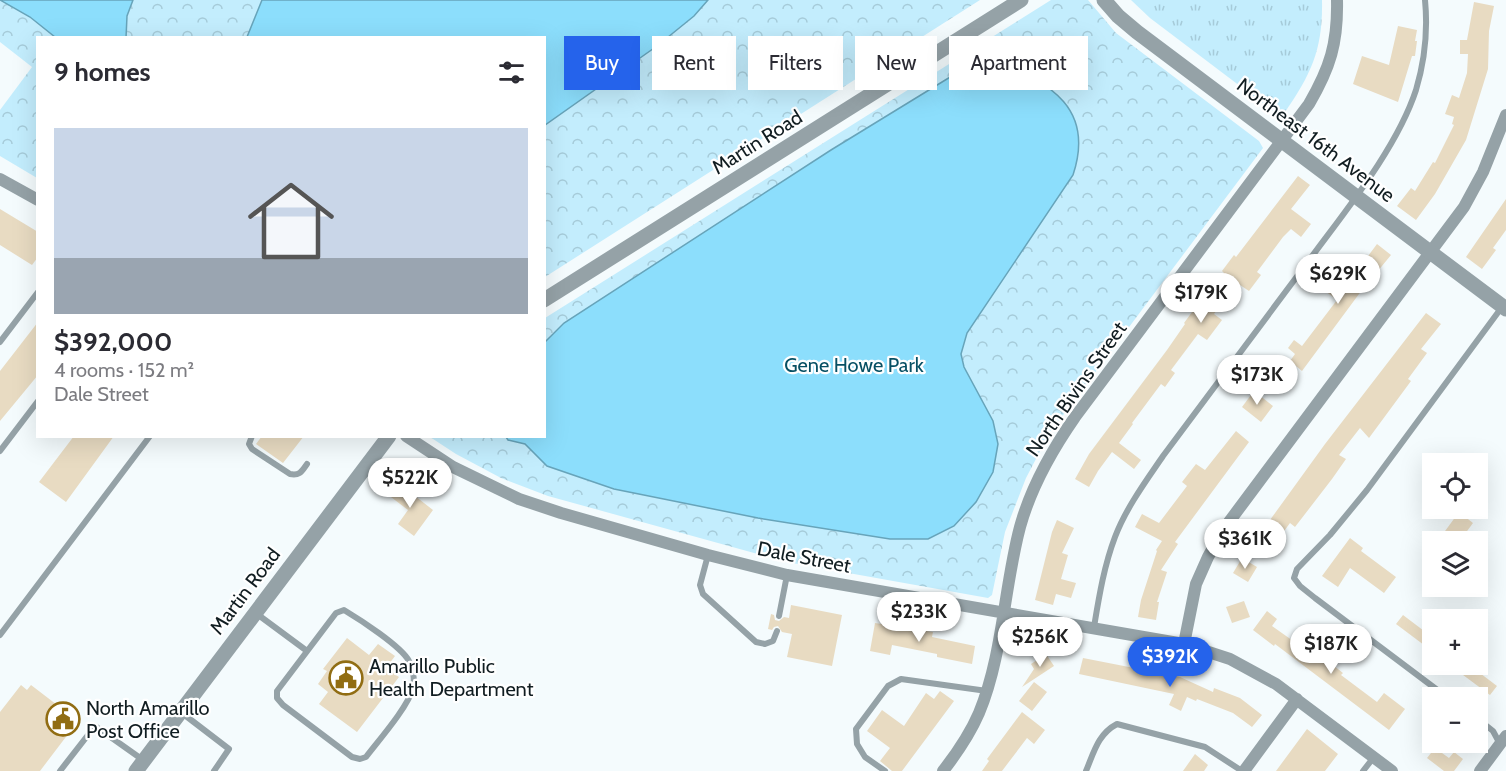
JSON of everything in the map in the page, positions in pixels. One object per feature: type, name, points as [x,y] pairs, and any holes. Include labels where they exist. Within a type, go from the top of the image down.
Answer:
[{"type":"street","name":"Martin Road","points":[[546,299],[1021,0]]},
{"type":"street","name":"Northeast 16th Avenue","points":[[1104,0],[1137,32],[1505,306]]},
{"type":"street","name":"North Bivins Street","points":[[943,771],[963,744],[987,691],[1014,555],[1023,518],[1036,485],[1058,443],[1309,104],[1330,64],[1337,28],[1337,0]]},
{"type":"street","points":[[1184,644],[1196,584],[1223,530],[1464,207],[1484,172],[1506,116]]},
{"type":"street","points":[[0,180],[36,199]]},
{"type":"street","name":"Martin Road","points":[[140,766],[387,438]]},
{"type":"street","name":"Dale Street","points":[[409,438],[453,467],[519,499],[708,555],[787,575],[1094,627],[1184,644],[1223,656],[1256,671],[1392,771]]},
{"type":"street","points":[[1243,771],[1297,699]]},
{"type":"street","points":[[1480,771],[1504,743]]},
{"type":"lane","points":[[1094,627],[1101,586],[1115,536],[1143,486],[1356,197],[1388,148],[1415,92],[1422,67],[1426,40],[1425,0]]},
{"type":"lane","points":[[0,342],[36,294]]},
{"type":"lane","points":[[1433,687],[1315,598],[1294,578],[1297,569],[1330,535],[1367,490],[1505,306]]},
{"type":"lane","points":[[0,451],[36,404]]},
{"type":"lane","points":[[0,635],[148,438]]},
{"type":"lane","points":[[251,438],[249,444],[252,449],[290,474],[301,473],[308,464]]},
{"type":"lane","points":[[708,555],[700,585],[703,594],[756,642],[765,644],[773,641],[777,631]]},
{"type":"lane","points":[[779,616],[787,575]]},
{"type":"lane","points":[[344,610],[400,650],[409,660],[413,673],[413,688],[405,705],[366,757],[360,759],[352,757],[277,698],[277,691],[307,651],[336,613],[344,610]]},
{"type":"lane","points":[[255,613],[307,651]]},
{"type":"lane","points":[[885,771],[865,757],[857,744],[856,729],[888,686],[901,679],[987,691]]},
{"type":"lane","points":[[180,712],[229,749],[214,771]]},
{"type":"lane","points":[[1086,771],[1099,739],[1107,729],[1117,724],[1205,747],[1243,771]]},
{"type":"lane","points":[[60,771],[95,726],[140,766]]},
{"type":"lane","points":[[1488,727],[1504,743]]},
{"type":"lane","points":[[1363,771],[1374,757]]},
{"type":"green space","points":[[0,0],[980,0],[923,36],[855,36],[855,80],[843,87],[843,36],[748,36],[748,90],[839,90],[546,276],[546,36],[36,36],[36,177],[0,156],[0,110],[32,67],[0,42]]},
{"type":"green space","name":"Gene Howe Park","points":[[1051,0],[1088,0],[1116,33],[1259,141],[1263,148],[1049,434],[1026,478],[1005,532],[992,595],[988,598],[787,562],[548,496],[501,478],[432,438],[546,438],[546,317],[908,90],[937,90],[937,72],[949,64],[949,90],[1088,90],[1088,36],[994,36]]},
{"type":"green space","points":[[1131,0],[1322,0],[1318,46],[1302,85],[1285,112],[1277,114],[1150,18]]},
{"type":"water","points":[[0,0],[133,0],[127,16],[126,36],[54,36],[30,17]]},
{"type":"water","points":[[262,0],[708,0],[694,16],[669,36],[652,36],[652,50],[640,58],[640,36],[564,36],[564,90],[595,90],[546,124],[546,36],[247,36]]},
{"type":"water","name":"Gene Howe Park","points":[[949,78],[949,90],[1052,90],[1073,116],[1078,132],[1078,152],[1073,175],[967,333],[961,354],[964,367],[993,421],[998,444],[993,472],[976,502],[954,526],[928,539],[890,539],[758,518],[614,489],[547,466],[525,444],[508,440],[507,438],[546,438],[546,341],[564,323],[831,150],[929,90],[937,90],[937,85]]},
{"type":"building","points":[[1474,2],[1494,6],[1489,31],[1488,69],[1466,140],[1435,194],[1416,220],[1397,206],[1411,188],[1415,191],[1433,162],[1435,163],[1454,125],[1452,124],[1454,117],[1445,114],[1452,95],[1459,98],[1467,73],[1468,54],[1460,54],[1460,40],[1467,40]]},
{"type":"building","points":[[1398,26],[1417,30],[1415,41],[1417,41],[1415,56],[1412,56],[1398,102],[1353,84],[1362,56],[1389,65]]},
{"type":"building","points":[[1298,176],[1310,185],[1291,209],[1311,224],[1301,237],[1291,229],[1283,237],[1257,272],[1261,275],[1249,291],[1237,283],[1214,314],[1222,320],[1207,340],[1198,334],[1171,370],[1175,373],[1165,387],[1161,384],[1132,423],[1119,443],[1141,460],[1134,469],[1112,452],[1089,487],[1075,479],[1089,454],[1167,350],[1195,308],[1197,309],[1224,273],[1222,271],[1234,255],[1236,257]]},
{"type":"building","points":[[1506,199],[1506,230],[1493,248],[1496,250],[1482,269],[1466,257]]},
{"type":"building","points":[[0,209],[36,231],[36,260],[32,265],[0,245]]},
{"type":"building","points":[[1377,244],[1391,255],[1302,371],[1290,361],[1295,354],[1288,348],[1294,340],[1302,346],[1337,300],[1312,281],[1318,273],[1342,291]]},
{"type":"building","points":[[1426,313],[1441,324],[1421,349],[1427,353],[1408,379],[1411,381],[1369,438],[1360,428],[1339,455],[1346,459],[1332,479],[1295,527],[1290,523],[1271,549],[1257,538],[1325,444]]},
{"type":"building","points":[[36,325],[36,377],[0,421],[0,371]]},
{"type":"building","points":[[1254,391],[1273,406],[1261,422],[1242,407]]},
{"type":"building","points":[[1236,431],[1249,442],[1175,542],[1178,544],[1161,570],[1167,572],[1157,602],[1159,602],[1156,620],[1138,617],[1156,550],[1162,541],[1135,527],[1142,514],[1159,523],[1187,486],[1182,482],[1196,464],[1205,470]]},
{"type":"building","points":[[72,438],[113,438],[66,502],[39,482]]},
{"type":"building","points":[[260,438],[302,438],[283,463],[256,444]]},
{"type":"building","points":[[397,482],[433,510],[414,536],[398,524],[408,510],[387,494]]},
{"type":"building","points":[[1454,519],[1468,519],[1473,523],[1467,531],[1445,531]]},
{"type":"building","points":[[1057,520],[1074,528],[1062,553],[1068,555],[1061,579],[1076,583],[1071,598],[1056,594],[1053,605],[1035,600]]},
{"type":"building","points":[[1350,538],[1363,548],[1361,551],[1396,577],[1384,593],[1350,568],[1338,587],[1322,576]]},
{"type":"building","points":[[1242,558],[1257,567],[1248,582],[1233,573]]},
{"type":"building","points":[[1244,601],[1250,617],[1232,623],[1226,607]]},
{"type":"building","points":[[791,605],[842,615],[832,666],[787,657],[792,634],[782,632],[778,626],[772,630],[768,629],[771,614],[774,615],[775,620],[779,621],[784,617],[789,618]]},
{"type":"building","points":[[1267,611],[1277,619],[1272,626],[1296,643],[1297,641],[1327,664],[1329,662],[1343,673],[1341,675],[1377,702],[1384,693],[1405,709],[1389,730],[1253,630]]},
{"type":"building","points":[[1403,615],[1422,629],[1422,644],[1396,624]]},
{"type":"building","points":[[875,623],[933,632],[932,637],[975,646],[972,664],[892,645],[890,655],[870,651]]},
{"type":"building","points":[[347,638],[369,655],[378,644],[395,656],[386,668],[399,677],[357,732],[319,704],[328,692],[318,684],[327,671],[323,669]]},
{"type":"building","points":[[1046,654],[1054,666],[1022,687],[1034,669],[1031,664]]},
{"type":"building","points":[[1083,658],[1180,677],[1213,692],[1214,688],[1240,698],[1262,715],[1252,727],[1233,713],[1187,697],[1181,711],[1169,705],[1174,694],[1079,674]]},
{"type":"building","points":[[1463,675],[1482,675],[1497,686],[1490,695],[1488,687],[1479,687]]},
{"type":"building","points":[[1034,682],[1047,692],[1032,711],[1019,701]]},
{"type":"building","points":[[21,685],[27,690],[31,685],[78,721],[40,771],[0,771],[0,712]]},
{"type":"building","points":[[940,691],[954,701],[902,771],[892,771],[880,761],[890,748],[867,731],[882,710],[904,726],[926,693],[934,699]]},
{"type":"building","points":[[1022,712],[1045,730],[1034,744],[1027,738],[1002,771],[982,771],[989,761],[987,759]]},
{"type":"building","points":[[1307,729],[1338,754],[1325,771],[1276,771]]},
{"type":"building","points":[[1431,753],[1442,753],[1449,758],[1455,753],[1463,759],[1454,771],[1444,771],[1427,758]]},
{"type":"building","points":[[1195,754],[1208,765],[1204,771],[1183,771]]},
{"type":"place","name":"Amarillo Public Health Department","points":[[346,678]]},
{"type":"place","name":"North Amarillo Post Office","points":[[63,719]]}]
